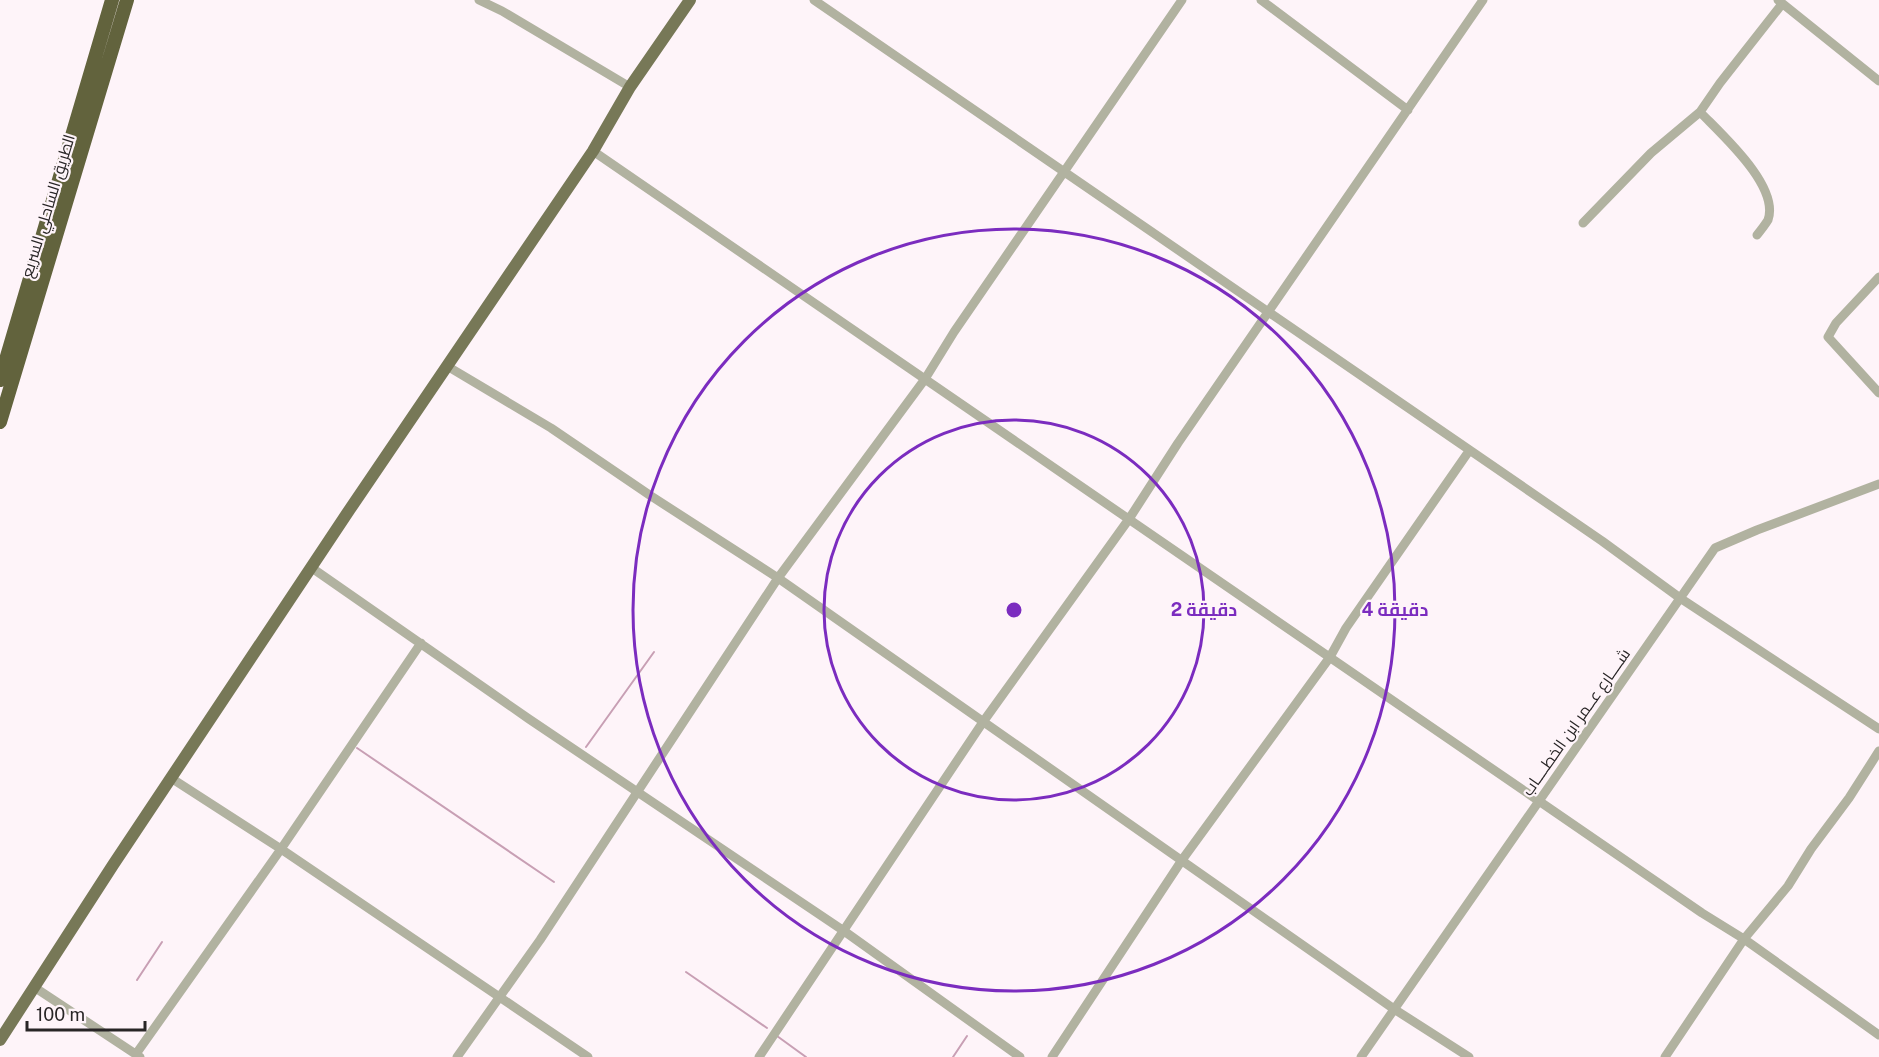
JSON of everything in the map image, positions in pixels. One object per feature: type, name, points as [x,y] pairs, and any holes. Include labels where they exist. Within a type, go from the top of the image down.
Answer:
[{"type":"highway","name":"الطريق الساحلي السريع","points":[[0,380],[112,0]]},
{"type":"highway","name":"الطريق الساحلي السريع","points":[[0,422],[127,0]]},
{"type":"main road","points":[[0,1040],[350,508],[593,151],[630,87],[690,0]]},
{"type":"street","points":[[479,0],[502,11],[630,87]]},
{"type":"street","points":[[814,0],[1680,597],[1879,729]]},
{"type":"street","points":[[458,1057],[540,940],[778,578],[925,380],[954,332],[1182,0]]},
{"type":"street","points":[[1262,0],[1408,110]]},
{"type":"street","points":[[759,1057],[982,722],[1129,519],[1178,443],[1270,313],[1483,0]]},
{"type":"street","points":[[1583,223],[1651,153],[1700,112],[1780,2],[1879,81]]},
{"type":"street","points":[[1700,112],[1734,148],[1762,183],[1768,200],[1769,214],[1757,235]]},
{"type":"street","points":[[593,151],[1702,913],[1744,939],[1879,1035]]},
{"type":"street","points":[[1879,277],[1836,323],[1828,337],[1879,393]]},
{"type":"street","points":[[447,366],[551,428],[778,578],[1394,1009],[1469,1057]]},
{"type":"street","points":[[1052,1057],[1182,860],[1330,657],[1346,628],[1469,451]]},
{"type":"street","name":"شــــارع عــمر ابن الخطــــاب","points":[[1361,1057],[1715,548],[1879,484]]},
{"type":"street","points":[[312,568],[844,932],[1020,1057]]},
{"type":"street","points":[[34,987],[139,1055],[421,643]]},
{"type":"street","points":[[1665,1057],[1744,939],[1788,886],[1811,849],[1850,798],[1879,751]]},
{"type":"street","points":[[171,778],[281,849],[588,1057]]},
{"type":"waterway","points":[[586,747],[654,652]]},
{"type":"waterway","points":[[357,748],[554,882]]},
{"type":"waterway","points":[[137,980],[162,942]]},
{"type":"waterway","points":[[686,972],[767,1028]]},
{"type":"waterway","points":[[777,1036],[806,1057]]},
{"type":"waterway","points":[[953,1057],[967,1036]]}]
